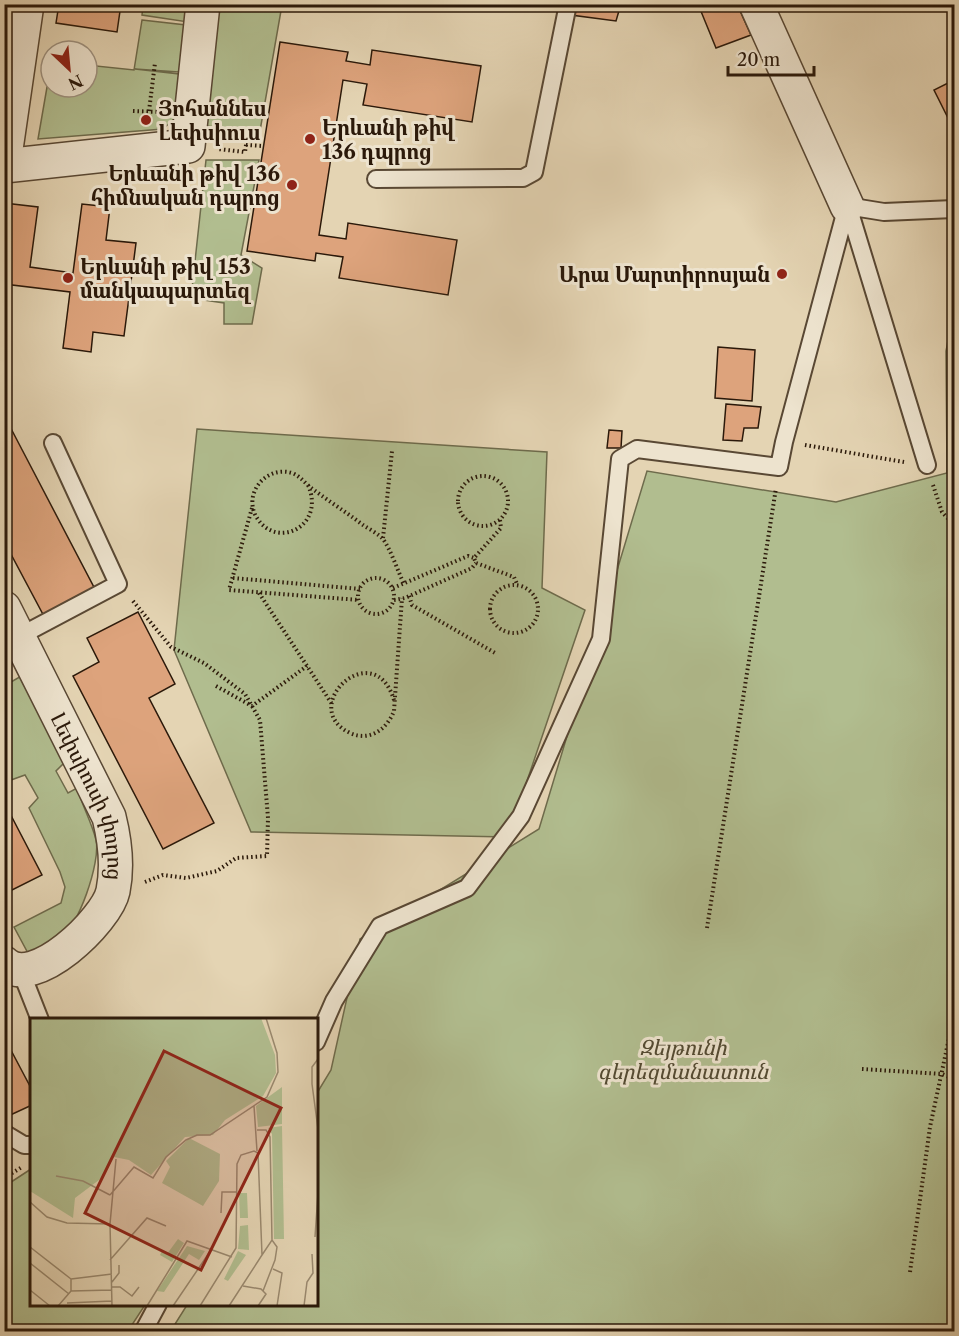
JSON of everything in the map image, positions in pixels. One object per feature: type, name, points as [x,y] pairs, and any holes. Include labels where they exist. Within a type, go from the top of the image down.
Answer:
[{"type":"street","points":[[27,4],[4,164],[188,146],[202,4]]},
{"type":"street","points":[[760,6],[847,206]]},
{"type":"street","name":"Լեփսիուսի փողոց","points":[[4,608],[109,817],[116,846],[112,892],[96,922],[57,957],[36,966],[12,966]]},
{"type":"lane","points":[[376,179],[523,178],[534,172],[568,4]]},
{"type":"lane","points":[[847,206],[884,212],[954,209]]},
{"type":"lane","points":[[318,1037],[333,1001],[380,926],[467,888],[521,816],[601,639],[620,459],[637,448],[779,467],[847,206]]},
{"type":"lane","points":[[847,206],[927,465]]},
{"type":"lane","points":[[18,637],[118,584],[52,443]]},
{"type":"lane","points":[[12,966],[39,1018]]},
{"type":"lane","points":[[4,1133],[24,1144],[30,1144]]},
{"type":"lane","points":[[143,1332],[157,1306]]},
{"type":"path","points":[[149,111],[156,63]]},
{"type":"path","points":[[246,145],[263,146]]},
{"type":"path","points":[[784,442],[927,465],[942,513],[954,525]]},
{"type":"path","points":[[383,539],[392,451]]},
{"type":"path","points":[[707,928],[779,467]]},
{"type":"path","points":[[359,600],[229,590],[252,506],[252,498],[260,482],[276,472],[294,474],[383,539],[404,584]]},
{"type":"path","points":[[485,476],[494,478],[506,489],[509,497],[508,506],[506,514],[500,520],[493,525],[477,526],[463,517],[458,501],[459,493],[469,480],[485,476]]},
{"type":"path","points":[[252,506],[255,516],[269,530],[289,532],[298,529],[311,514],[312,494],[308,485]]},
{"type":"path","points":[[394,600],[409,596],[472,568],[475,560],[501,528],[500,520]]},
{"type":"path","points":[[393,588],[468,556],[514,578],[518,585],[532,593],[538,608],[534,623],[521,632],[514,633],[499,628],[490,614],[490,606],[496,592],[503,587],[518,585]]},
{"type":"path","points":[[233,578],[360,589]]},
{"type":"path","points":[[380,578],[393,588],[394,600],[388,610],[376,614],[365,610],[359,600],[360,589],[368,580],[380,578]]},
{"type":"path","points":[[112,892],[164,875],[186,878],[217,871],[236,858],[267,856],[267,818],[260,720],[245,694],[204,663],[171,647],[118,584]]},
{"type":"path","points":[[259,593],[332,705],[339,724],[346,731],[365,736],[375,734],[390,720],[394,711],[402,598]]},
{"type":"path","points":[[409,596],[412,605],[495,653]]},
{"type":"path","points":[[252,706],[307,666]]},
{"type":"path","points":[[332,705],[338,687],[344,681],[361,674],[370,675],[386,684],[394,700]]},
{"type":"path","points":[[216,686],[252,706]]},
{"type":"path","points":[[910,1272],[930,1127],[954,1015]]},
{"type":"path","points":[[862,1069],[942,1074],[954,1079]]},
{"type":"path","points":[[4,1178],[22,1166]]},
{"type":"green space","points":[[143,5],[190,5],[188,22],[142,15]]},
{"type":"green space","points":[[219,5],[282,5],[260,131],[205,126]]},
{"type":"green space","points":[[142,20],[186,25],[179,72],[135,69],[179,74],[175,118],[163,129],[38,139],[45,99],[99,99],[99,66],[134,70]]},
{"type":"green space","points":[[206,160],[259,160],[241,255],[262,268],[252,324],[224,324],[224,303],[191,298]]},
{"type":"green space","name":"Զեյթունի գերեզմանատուն","points":[[954,309],[954,1331],[170,1332],[186,1306],[318,1306],[318,1091],[331,1070],[360,939],[539,829],[647,471],[836,502],[947,473],[946,351]]},
{"type":"green space","points":[[197,429],[547,452],[542,588],[585,610],[508,837],[251,832],[174,650]]},
{"type":"green space","points":[[23,675],[65,762],[56,771],[68,793],[77,788],[96,840],[97,850],[92,878],[74,923],[59,941],[29,955],[14,927],[61,903],[65,887],[29,808],[38,798],[25,775],[11,780],[5,767],[4,686]]},
{"type":"green space","points":[[30,1170],[30,1306],[144,1306],[128,1331],[5,1331],[5,1186]]},
{"type":"building","points":[[59,4],[121,4],[117,32],[56,23]]},
{"type":"building","points":[[574,4],[621,4],[616,21],[571,15]]},
{"type":"building","points":[[698,4],[737,4],[751,35],[716,48]]},
{"type":"building","name":"Երևանի թիվ 136 հիմնական դպրոց","points":[[280,42],[348,52],[346,61],[370,65],[372,50],[481,66],[472,122],[363,105],[367,84],[343,80],[319,235],[346,239],[348,223],[457,240],[448,295],[339,278],[343,257],[316,253],[315,261],[247,251]]},
{"type":"building","points":[[954,80],[954,120],[950,122],[934,90]]},
{"type":"building","name":"Երևանի թիվ 153 մանկապարտեզ","points":[[4,203],[38,207],[30,267],[73,273],[82,204],[110,207],[106,240],[136,243],[124,336],[93,332],[91,352],[63,348],[70,292],[4,284]]},
{"type":"building","points":[[718,347],[755,350],[752,401],[715,398]]},
{"type":"building","points":[[726,404],[761,407],[758,428],[744,428],[742,441],[723,440]]},
{"type":"building","points":[[6,419],[97,593],[46,620],[4,541],[4,420]]},
{"type":"building","points":[[609,430],[622,431],[621,448],[607,448]]},
{"type":"building","points":[[138,612],[175,684],[149,698],[214,823],[163,849],[73,676],[99,662],[87,638]]},
{"type":"building","points":[[4,802],[42,875],[4,894]]},
{"type":"building","points":[[4,1037],[30,1086],[30,1106],[6,1117],[4,1114]]},
{"type":"place","name":"Յոհաննես Լեփսիուս","points":[[146,120]]},
{"type":"place","name":"Երևանի թիվ 136 դպրոց","points":[[310,139]]},
{"type":"place","name":"Երևանի թիվ 136 հիմնական դպրոց","points":[[292,185]]},
{"type":"place","name":"Արա Մարտիրոսյան","points":[[782,274]]},
{"type":"place","name":"Երևանի թիվ 153 մանկապարտեզ","points":[[68,278]]}]
